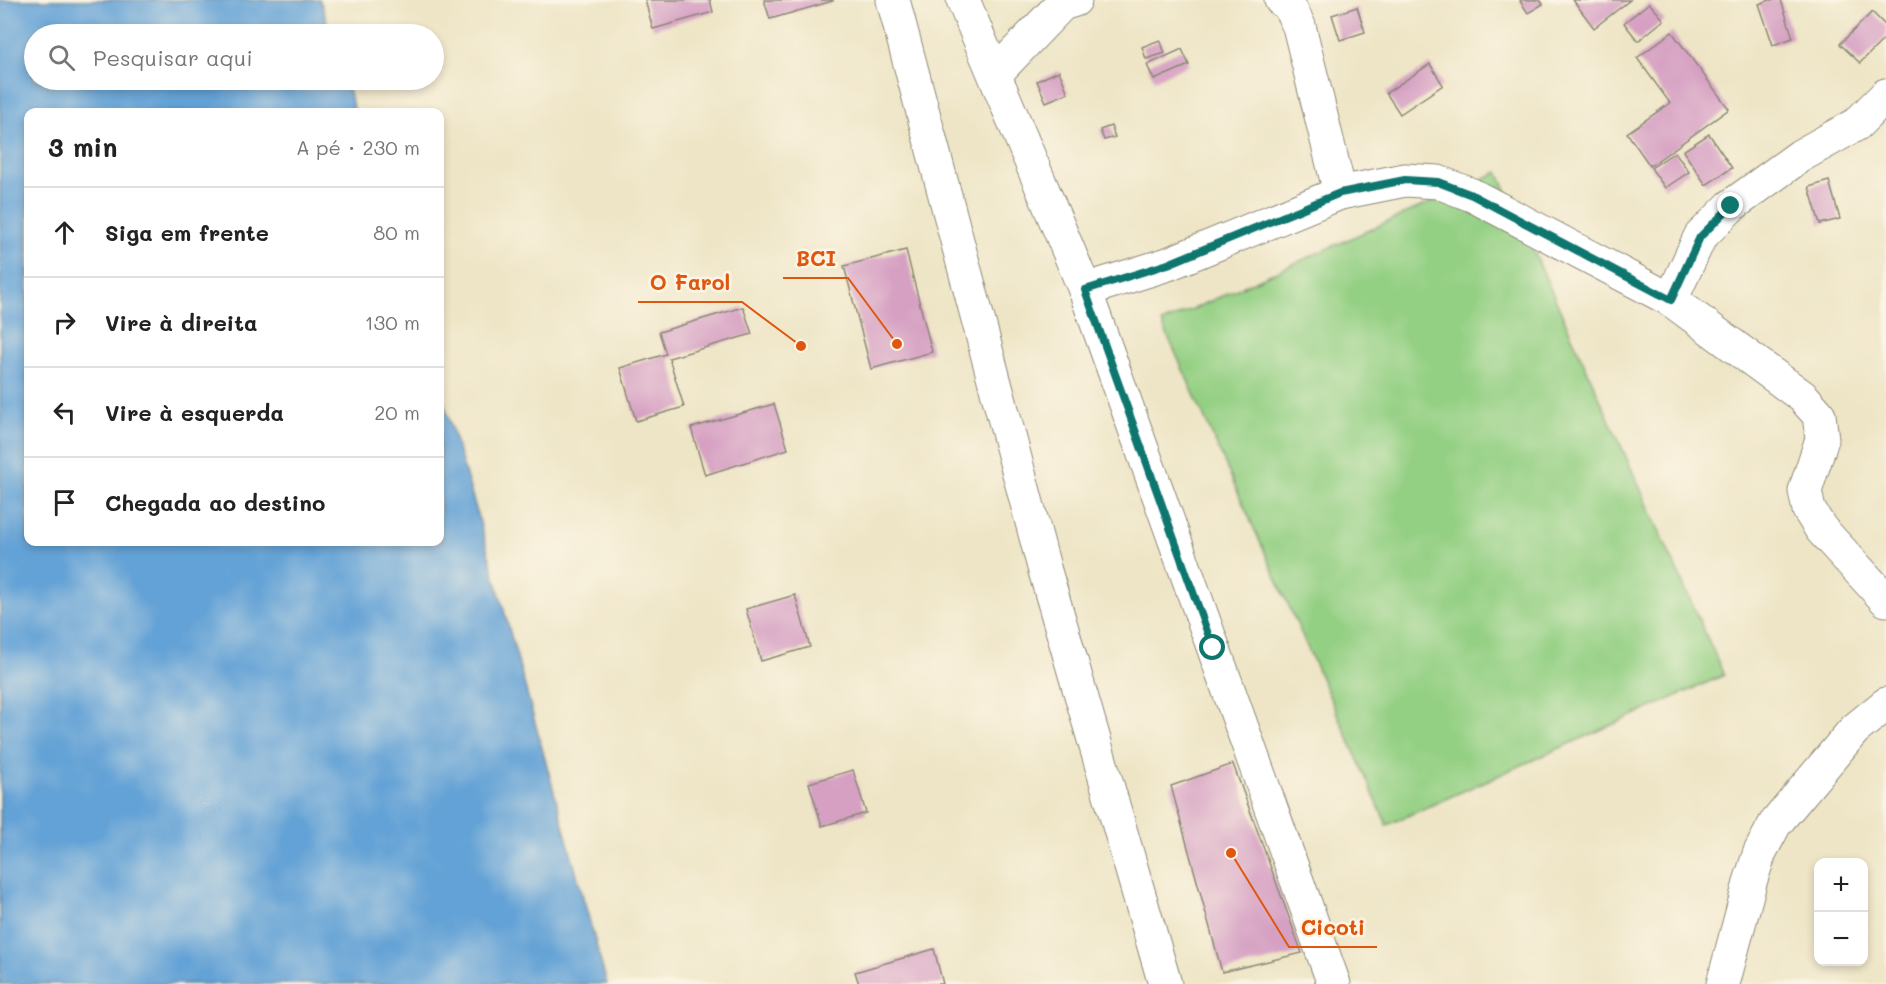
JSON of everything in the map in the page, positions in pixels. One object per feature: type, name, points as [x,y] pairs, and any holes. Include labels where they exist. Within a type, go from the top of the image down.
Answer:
[{"type":"street","points":[[893,0],[1042,560],[1165,984]]},
{"type":"street","points":[[963,0],[1085,290],[1334,984]]},
{"type":"street","points":[[1281,0],[1288,4],[1299,27],[1340,193]]},
{"type":"street","points":[[995,74],[1063,1]]},
{"type":"street","points":[[1671,300],[1700,237],[1731,206],[1800,156],[1857,124],[1886,95]]},
{"type":"street","points":[[1085,290],[1168,264],[1340,193],[1405,180],[1438,182],[1472,195],[1671,300],[1803,397],[1819,415],[1822,439],[1805,491],[1809,510],[1821,529],[1886,600]]},
{"type":"street","points":[[1723,984],[1751,879],[1760,852],[1775,824],[1854,730],[1886,704]]},
{"type":"green space","points":[[1498,172],[1724,675],[1387,825],[1162,323]]},
{"type":"water","points":[[0,0],[320,0],[328,24],[24,24],[24,90],[348,90],[354,108],[24,108],[24,546],[444,546],[444,402],[477,512],[607,984],[0,984]]},
{"type":"building","points":[[645,0],[710,0],[713,12],[653,29]]},
{"type":"building","points":[[764,0],[832,0],[833,1],[770,19]]},
{"type":"building","points":[[1540,0],[1543,4],[1528,13],[1520,1]]},
{"type":"building","points":[[1573,0],[1630,0],[1594,28]]},
{"type":"building","points":[[1770,0],[1781,0],[1793,38],[1773,45],[1759,4]]},
{"type":"building","points":[[1649,3],[1664,20],[1638,41],[1624,23]]},
{"type":"building","points":[[1357,7],[1365,32],[1340,40],[1332,15]]},
{"type":"building","points":[[1872,12],[1886,26],[1886,37],[1860,63],[1840,44]]},
{"type":"building","points":[[1672,32],[1729,109],[1650,166],[1627,133],[1670,103],[1637,58]]},
{"type":"building","points":[[1160,40],[1165,53],[1146,59],[1142,47]]},
{"type":"building","points":[[1182,49],[1189,65],[1154,80],[1147,65]]},
{"type":"building","points":[[1430,64],[1443,85],[1400,114],[1386,93]]},
{"type":"building","points":[[1059,71],[1068,93],[1046,102],[1037,81]]},
{"type":"building","points":[[1111,126],[1115,137],[1104,140],[1100,130]]},
{"type":"building","points":[[1709,134],[1732,168],[1706,185],[1683,151]]},
{"type":"building","points":[[1675,152],[1689,172],[1665,188],[1651,168]]},
{"type":"building","points":[[1829,181],[1840,219],[1820,224],[1809,187]]},
{"type":"building","points":[[906,250],[932,352],[871,369],[844,266]]},
{"type":"building","points":[[743,307],[752,334],[669,358],[684,407],[636,421],[620,368],[666,354],[659,332]]},
{"type":"building","points":[[774,404],[788,449],[705,475],[691,428]]},
{"type":"building","points":[[795,595],[810,647],[761,661],[746,609]]},
{"type":"building","points":[[1233,764],[1302,953],[1222,972],[1171,786]]},
{"type":"building","points":[[853,770],[866,813],[822,826],[809,783]]},
{"type":"building","points":[[934,949],[943,984],[859,984],[855,972]]},
{"type":"place","name":"BCI","points":[[897,344]]},
{"type":"place","name":"O Farol","points":[[801,346]]},
{"type":"place","name":"Cicoti","points":[[1231,853]]},
{"type":"route","points":[[1213,648],[1085,290],[1168,264],[1340,193],[1405,180],[1438,182],[1472,195],[1671,300],[1700,237],[1731,206]]}]
